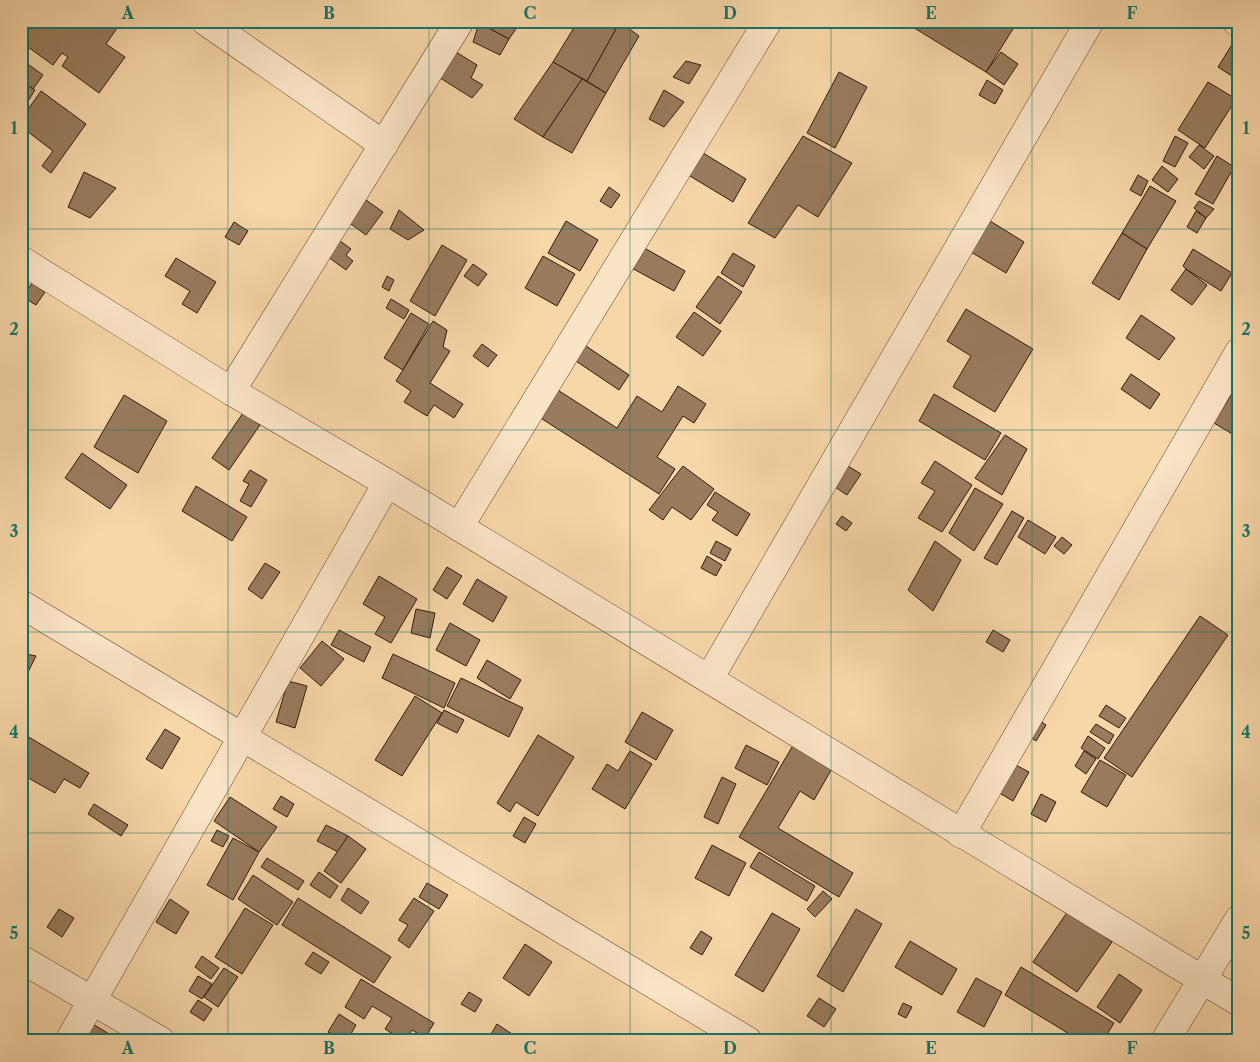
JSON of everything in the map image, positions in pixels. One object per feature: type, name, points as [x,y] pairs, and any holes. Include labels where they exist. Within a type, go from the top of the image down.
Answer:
[{"type":"street","points":[[205,21],[384,145]]},
{"type":"street","points":[[231,391],[460,21]]},
{"type":"street","points":[[459,528],[768,21]]},
{"type":"street","points":[[709,679],[1090,21]]},
{"type":"street","points":[[21,260],[231,391],[387,483],[1201,981],[1239,1002]]},
{"type":"street","points":[[961,834],[1239,352]]},
{"type":"street","points":[[69,1041],[387,483]]},
{"type":"street","points":[[21,604],[748,1041]]},
{"type":"street","points":[[1165,1041],[1239,919]]},
{"type":"street","points":[[21,959],[161,1041]]},
{"type":"building","points":[[29,21],[122,21],[106,44],[125,57],[99,93],[62,66],[68,57],[62,53],[53,65],[21,42],[21,32]]},
{"type":"building","points":[[496,21],[519,21],[520,23],[509,39],[492,30]]},
{"type":"building","points":[[578,21],[620,22],[587,81],[553,62]]},
{"type":"building","points":[[914,21],[1011,21],[1016,24],[986,72],[911,26]]},
{"type":"building","points":[[620,22],[639,36],[606,93],[587,81]]},
{"type":"building","points":[[479,23],[509,39],[500,55],[473,42]]},
{"type":"building","points":[[1233,43],[1239,47],[1238,80],[1218,67]]},
{"type":"building","points":[[456,52],[477,65],[471,78],[483,85],[472,98],[437,76]]},
{"type":"building","points":[[1001,52],[1018,64],[1004,85],[986,72]]},
{"type":"building","points":[[686,61],[701,65],[689,84],[673,77]]},
{"type":"building","points":[[553,62],[582,79],[543,137],[514,119]]},
{"type":"building","points":[[29,65],[43,75],[33,89],[21,81],[21,75]]},
{"type":"building","points":[[839,72],[867,87],[835,148],[807,133]]},
{"type":"building","points":[[582,79],[606,93],[572,153],[543,137]]},
{"type":"building","points":[[987,80],[1003,90],[995,104],[979,95]]},
{"type":"building","points":[[21,81],[35,90],[25,106],[21,104]]},
{"type":"building","points":[[1208,82],[1236,99],[1205,148],[1178,130]]},
{"type":"building","points":[[664,90],[684,102],[664,127],[649,119]]},
{"type":"building","points":[[41,91],[86,124],[51,173],[42,166],[53,151],[27,131],[21,139],[21,119]]},
{"type":"building","points":[[803,136],[852,163],[818,217],[798,205],[775,238],[748,223]]},
{"type":"building","points":[[1175,136],[1188,143],[1175,167],[1163,161]]},
{"type":"building","points":[[1199,145],[1214,156],[1204,169],[1189,157]]},
{"type":"building","points":[[698,150],[746,179],[733,202],[685,173]]},
{"type":"building","points":[[1217,156],[1234,167],[1213,204],[1195,194]]},
{"type":"building","points":[[1162,166],[1178,179],[1168,192],[1152,180]]},
{"type":"building","points":[[84,172],[116,188],[90,218],[68,207]]},
{"type":"building","points":[[1138,175],[1148,181],[1141,196],[1130,190]]},
{"type":"building","points":[[1150,186],[1176,201],[1147,249],[1122,233]]},
{"type":"building","points":[[609,187],[620,195],[611,208],[600,201]]},
{"type":"building","points":[[356,193],[383,212],[366,235],[340,216]]},
{"type":"building","points":[[1199,201],[1214,209],[1206,218],[1194,208]]},
{"type":"building","points":[[399,210],[424,230],[408,240],[390,229]]},
{"type":"building","points":[[1196,211],[1206,218],[1197,233],[1187,227]]},
{"type":"building","points":[[566,221],[598,240],[580,271],[548,253]]},
{"type":"building","points":[[990,221],[1024,242],[1006,273],[971,252]]},
{"type":"building","points":[[234,222],[248,231],[239,245],[225,237]]},
{"type":"building","points":[[1122,233],[1147,249],[1119,300],[1092,283]]},
{"type":"building","points":[[332,235],[351,249],[346,255],[353,261],[346,270],[320,251]]},
{"type":"building","points":[[442,245],[467,260],[435,316],[410,301]]},
{"type":"building","points":[[639,245],[685,271],[674,291],[628,266]]},
{"type":"building","points":[[1193,249],[1232,273],[1221,291],[1183,266]]},
{"type":"building","points":[[733,253],[755,266],[743,287],[721,273]]},
{"type":"building","points":[[543,256],[575,274],[557,306],[525,288]]},
{"type":"building","points":[[176,258],[216,282],[197,313],[182,304],[190,291],[165,276]]},
{"type":"building","points":[[473,264],[487,274],[478,286],[464,276]]},
{"type":"building","points":[[1186,269],[1207,285],[1192,305],[1171,290]]},
{"type":"building","points":[[387,276],[394,280],[389,291],[382,287]]},
{"type":"building","points":[[718,276],[742,292],[720,324],[696,307]]},
{"type":"building","points":[[32,283],[45,292],[36,305],[23,297]]},
{"type":"building","points":[[391,299],[409,310],[404,319],[386,308]]},
{"type":"building","points":[[966,309],[1033,349],[995,412],[953,387],[971,356],[947,341]]},
{"type":"building","points":[[694,312],[721,331],[703,356],[676,337]]},
{"type":"building","points":[[411,313],[429,324],[403,370],[384,358]]},
{"type":"building","points":[[1141,315],[1175,338],[1159,360],[1126,338]]},
{"type":"building","points":[[433,321],[447,330],[443,347],[450,351],[430,383],[463,404],[454,418],[434,405],[427,416],[404,402],[411,391],[396,381]]},
{"type":"building","points":[[482,344],[497,355],[488,367],[473,356]]},
{"type":"building","points":[[583,344],[629,375],[619,390],[573,359]]},
{"type":"building","points":[[1131,374],[1160,394],[1150,409],[1121,389]]},
{"type":"building","points":[[678,386],[706,404],[694,423],[683,416],[657,457],[675,469],[659,494],[536,415],[553,387],[617,428],[637,396],[662,412]]},
{"type":"building","points":[[934,394],[1001,433],[985,460],[919,421]]},
{"type":"building","points":[[124,395],[167,421],[138,473],[94,447]]},
{"type":"building","points":[[1231,395],[1239,400],[1239,438],[1214,423]]},
{"type":"building","points":[[243,413],[260,425],[229,470],[212,458]]},
{"type":"building","points":[[1005,435],[1027,449],[1002,495],[975,478]]},
{"type":"building","points":[[82,453],[127,485],[110,509],[65,478]]},
{"type":"building","points":[[935,461],[972,485],[942,532],[918,518],[935,491],[921,483]]},
{"type":"building","points":[[683,466],[714,489],[691,520],[672,507],[663,520],[649,510]]},
{"type":"building","points":[[848,466],[861,474],[847,495],[835,487]]},
{"type":"building","points":[[250,470],[267,480],[251,507],[240,501],[249,484],[243,481]]},
{"type":"building","points":[[196,486],[247,517],[232,541],[182,511]]},
{"type":"building","points":[[975,488],[1003,504],[974,551],[949,533]]},
{"type":"building","points":[[715,492],[750,514],[737,536],[712,520],[718,512],[707,505]]},
{"type":"building","points":[[1012,511],[1024,518],[997,565],[984,558]]},
{"type":"building","points":[[842,516],[852,523],[846,531],[836,524]]},
{"type":"building","points":[[1028,520],[1056,537],[1045,554],[1018,537]]},
{"type":"building","points":[[1062,537],[1072,545],[1064,554],[1054,546]]},
{"type":"building","points":[[716,541],[731,549],[725,561],[710,553]]},
{"type":"building","points":[[935,541],[961,560],[933,611],[908,590]]},
{"type":"building","points":[[707,556],[722,565],[716,576],[701,568]]},
{"type":"building","points":[[265,563],[280,572],[262,599],[248,589]]},
{"type":"building","points":[[447,567],[462,576],[447,599],[433,590]]},
{"type":"building","points":[[379,576],[417,599],[391,643],[375,634],[385,617],[363,604]]},
{"type":"building","points":[[477,579],[507,597],[493,622],[463,604]]},
{"type":"building","points":[[416,609],[435,613],[430,638],[411,633]]},
{"type":"building","points":[[1200,616],[1228,635],[1132,777],[1104,758]]},
{"type":"building","points":[[450,623],[480,640],[466,666],[436,650]]},
{"type":"building","points":[[339,630],[371,647],[364,662],[331,645]]},
{"type":"building","points":[[993,630],[1010,640],[1003,652],[986,642]]},
{"type":"building","points":[[322,641],[344,659],[321,686],[300,668]]},
{"type":"building","points":[[21,653],[36,656],[23,682],[21,681]]},
{"type":"building","points":[[393,654],[455,683],[444,708],[382,678]]},
{"type":"building","points":[[487,660],[521,680],[510,699],[477,678]]},
{"type":"building","points":[[461,678],[523,708],[509,737],[447,706]]},
{"type":"building","points":[[288,681],[307,686],[295,728],[276,722]]},
{"type":"building","points":[[415,696],[442,713],[402,776],[375,760]]},
{"type":"building","points":[[1106,705],[1126,718],[1119,728],[1099,716]]},
{"type":"building","points":[[444,710],[464,720],[457,733],[437,723]]},
{"type":"building","points":[[642,712],[673,730],[656,760],[625,742]]},
{"type":"building","points":[[1033,716],[1046,725],[1036,741],[1023,732]]},
{"type":"building","points":[[1096,724],[1114,735],[1109,744],[1090,732]]},
{"type":"building","points":[[165,729],[180,738],[162,769],[146,759]]},
{"type":"building","points":[[538,735],[574,757],[538,816],[516,802],[510,812],[497,803]]},
{"type":"building","points":[[27,736],[89,773],[80,788],[64,779],[55,793],[21,774],[21,746]]},
{"type":"building","points":[[1088,736],[1105,748],[1098,759],[1081,748]]},
{"type":"building","points":[[795,742],[834,765],[814,800],[800,791],[778,828],[853,873],[839,897],[739,837]]},
{"type":"building","points":[[746,745],[779,762],[767,785],[735,768]]},
{"type":"building","points":[[630,751],[652,764],[625,809],[592,789],[607,764],[618,771]]},
{"type":"building","points":[[1084,751],[1096,759],[1086,774],[1075,766]]},
{"type":"building","points":[[1006,760],[1029,772],[1013,801],[991,788]]},
{"type":"building","points":[[1100,760],[1126,775],[1107,807],[1081,792]]},
{"type":"building","points":[[722,777],[736,784],[718,824],[704,817]]},
{"type":"building","points":[[1041,794],[1056,802],[1046,822],[1031,814]]},
{"type":"building","points":[[281,796],[294,804],[287,817],[273,809]]},
{"type":"building","points":[[230,797],[277,827],[259,852],[214,821]]},
{"type":"building","points":[[94,804],[128,825],[121,836],[88,814]]},
{"type":"building","points":[[524,817],[536,824],[525,843],[513,836]]},
{"type":"building","points":[[326,825],[348,836],[338,852],[317,841]]},
{"type":"building","points":[[217,830],[229,836],[223,847],[211,841]]},
{"type":"building","points":[[348,836],[366,849],[341,883],[324,871]]},
{"type":"building","points":[[233,838],[259,852],[233,900],[207,885]]},
{"type":"building","points":[[712,845],[746,863],[729,896],[695,878]]},
{"type":"building","points":[[759,852],[815,886],[807,901],[750,867]]},
{"type":"building","points":[[267,858],[304,881],[298,890],[261,867]]},
{"type":"building","points":[[319,872],[338,886],[330,898],[310,885]]},
{"type":"building","points":[[253,875],[293,902],[277,925],[238,899]]},
{"type":"building","points":[[427,883],[448,895],[439,909],[419,897]]},
{"type":"building","points":[[348,888],[369,902],[361,914],[341,900]]},
{"type":"building","points":[[823,891],[832,899],[815,917],[807,909]]},
{"type":"building","points":[[298,898],[391,957],[374,983],[282,925]]},
{"type":"building","points":[[414,898],[434,911],[409,948],[398,940],[408,925],[399,920]]},
{"type":"building","points":[[170,899],[189,912],[176,934],[156,922]]},
{"type":"building","points":[[245,908],[273,925],[242,974],[215,957]]},
{"type":"building","points":[[59,909],[74,918],[62,937],[47,927]]},
{"type":"building","points":[[856,909],[882,924],[843,992],[817,976]]},
{"type":"building","points":[[1068,911],[1112,942],[1077,992],[1033,962]]},
{"type":"building","points":[[772,913],[800,929],[763,992],[735,975]]},
{"type":"building","points":[[701,931],[712,938],[702,955],[690,948]]},
{"type":"building","points":[[910,941],[957,969],[942,995],[895,967]]},
{"type":"building","points":[[525,944],[552,962],[529,996],[503,978]]},
{"type":"building","points":[[313,952],[329,962],[321,974],[305,964]]},
{"type":"building","points":[[202,956],[219,968],[211,979],[195,967]]},
{"type":"building","points":[[1021,967],[1114,1023],[1103,1041],[1081,1041],[1005,995]]},
{"type":"building","points":[[224,968],[238,977],[218,1007],[204,997]]},
{"type":"building","points":[[1119,974],[1142,990],[1120,1023],[1097,1007]]},
{"type":"building","points":[[198,976],[212,984],[202,999],[189,991]]},
{"type":"building","points":[[976,978],[1002,992],[984,1027],[957,1012]]},
{"type":"building","points":[[361,979],[434,1023],[425,1038],[412,1030],[404,1041],[385,1029],[392,1018],[372,1006],[364,1019],[345,1007]]},
{"type":"building","points":[[469,992],[482,1000],[475,1012],[461,1004]]},
{"type":"building","points":[[819,998],[836,1009],[824,1027],[807,1016]]},
{"type":"building","points":[[198,1000],[212,1009],[204,1021],[190,1012]]},
{"type":"building","points":[[903,1003],[912,1007],[906,1018],[898,1014]]},
{"type":"building","points":[[339,1014],[356,1025],[347,1041],[328,1032]]},
{"type":"building","points":[[91,1023],[111,1035],[107,1041],[80,1041]]},
{"type":"building","points":[[497,1024],[512,1034],[508,1041],[487,1041]]}]
